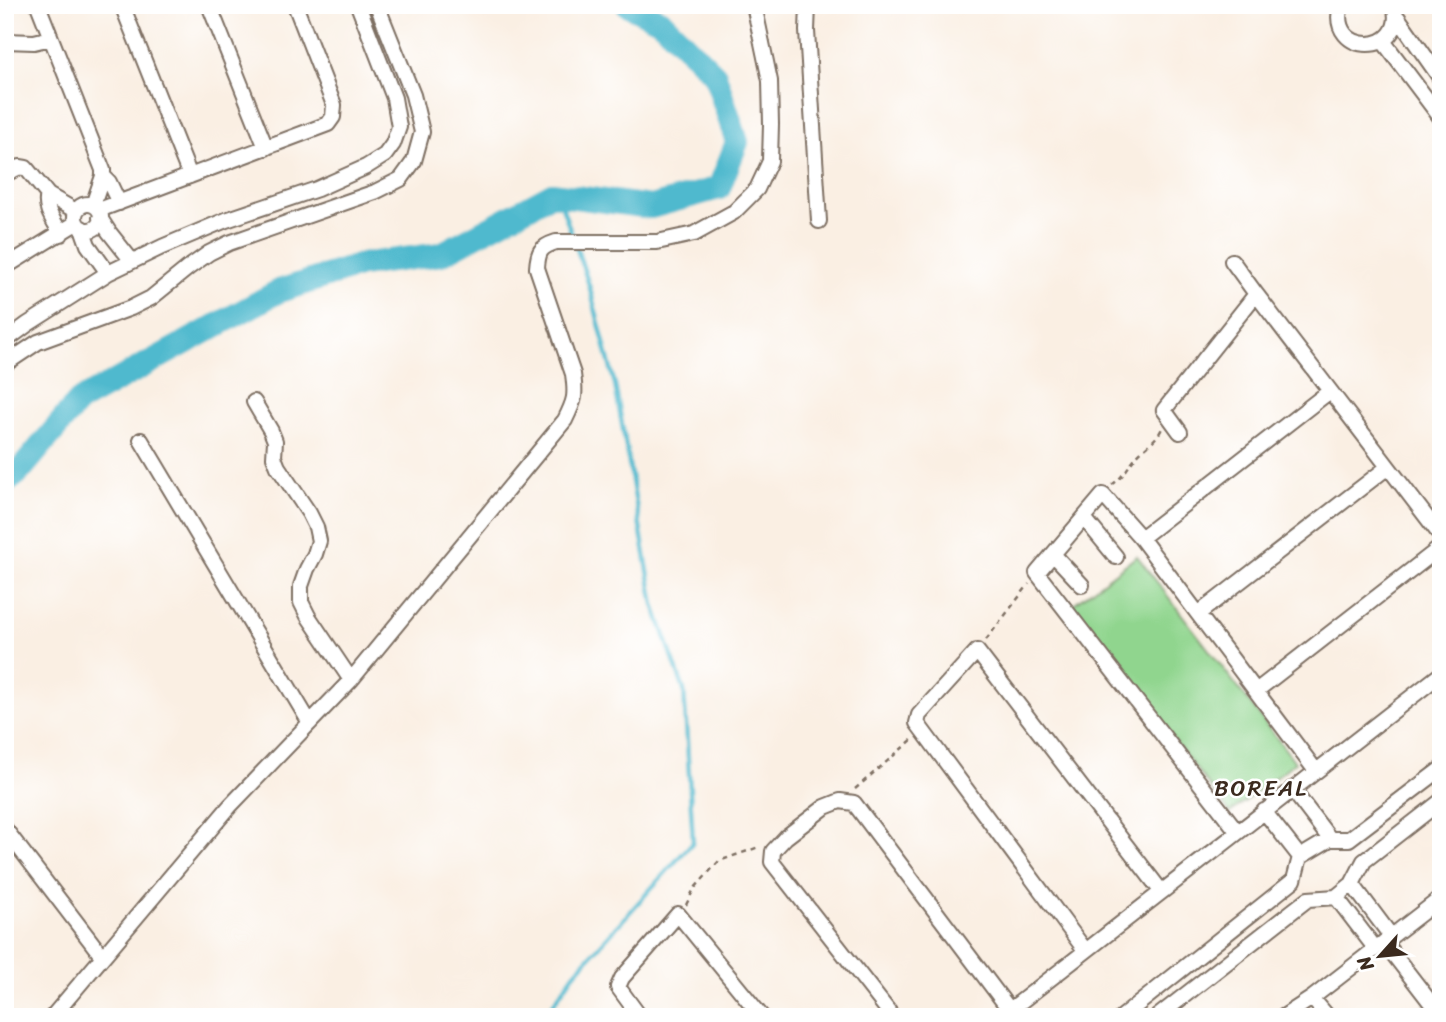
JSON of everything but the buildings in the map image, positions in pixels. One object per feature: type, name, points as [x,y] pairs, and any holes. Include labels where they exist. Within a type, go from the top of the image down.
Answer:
[{"type":"street","points":[[5,174],[20,167],[26,168],[48,195],[86,229],[94,228],[99,222],[97,211],[103,170],[38,5]]},
{"type":"street","points":[[122,5],[190,176]]},
{"type":"street","points":[[209,5],[266,148]]},
{"type":"street","points":[[97,211],[324,127],[331,121],[334,105],[295,5]]},
{"type":"street","points":[[5,341],[108,273],[132,261],[226,220],[329,184],[386,155],[393,145],[399,127],[394,98],[358,5]]},
{"type":"street","points":[[5,364],[38,342],[151,298],[209,253],[229,243],[375,192],[401,179],[414,161],[422,132],[413,95],[377,5]]},
{"type":"street","points":[[52,1017],[239,796],[351,680],[565,420],[576,392],[573,374],[537,268],[538,255],[545,246],[556,242],[657,242],[694,234],[734,212],[757,189],[770,161],[771,124],[769,80],[754,5]]},
{"type":"street","points":[[808,5],[807,31],[819,221]]},
{"type":"street","points":[[1341,5],[1340,24],[1348,37],[1368,45],[1383,41],[1393,30],[1395,10]]},
{"type":"street","points":[[1395,10],[1441,79]]},
{"type":"street","points":[[5,41],[34,43],[51,38]]},
{"type":"street","points":[[1383,41],[1441,118]]},
{"type":"street","points":[[103,176],[120,202]]},
{"type":"street","points":[[48,195],[45,202],[61,234]]},
{"type":"street","points":[[108,273],[88,245],[78,221],[81,205],[89,204],[97,211],[109,232],[132,261]]},
{"type":"street","points":[[226,220],[229,243]]},
{"type":"street","points":[[5,267],[78,221]]},
{"type":"street","points":[[1232,261],[1441,536]]},
{"type":"street","points":[[1181,432],[1164,410],[1256,294]]},
{"type":"street","points":[[28,324],[38,342]]},
{"type":"street","points":[[1141,538],[1330,391]]},
{"type":"street","points":[[254,402],[275,442],[274,457],[278,467],[316,527],[319,541],[301,586],[301,602],[351,680]]},
{"type":"street","points":[[141,440],[310,723]]},
{"type":"street","points":[[1199,614],[1388,467]]},
{"type":"street","points":[[1237,831],[1037,573],[1103,495],[1141,538],[1316,771]]},
{"type":"street","points":[[1084,517],[1116,557]]},
{"type":"street","points":[[1256,691],[1441,547]]},
{"type":"street","points":[[1054,554],[1082,585]]},
{"type":"street","points":[[1085,950],[917,723],[919,715],[977,651],[1161,891]]},
{"type":"street","points":[[893,1017],[772,862],[773,851],[786,837],[825,807],[841,801],[854,803],[1005,1013],[1441,674]]},
{"type":"street","points":[[1122,1017],[1294,880],[1300,857],[1330,839],[1349,839],[1441,769]]},
{"type":"street","points":[[1292,789],[1330,839]]},
{"type":"street","points":[[1157,1017],[1308,899],[1336,897],[1352,884],[1364,861],[1441,801]]},
{"type":"street","points":[[1264,811],[1300,857]]},
{"type":"street","points":[[5,829],[102,956]]},
{"type":"street","points":[[1349,839],[1364,861]]},
{"type":"street","points":[[1294,880],[1308,899]]},
{"type":"street","points":[[1352,884],[1383,942]]},
{"type":"street","points":[[1336,897],[1383,942],[1441,1016]]},
{"type":"street","points":[[1283,1017],[1312,998],[1441,898]]},
{"type":"street","points":[[640,1017],[618,987],[622,978],[678,914],[762,1017]]},
{"type":"street","points":[[1312,998],[1328,1017]]},
{"type":"path","points":[[1103,495],[1123,477],[1136,456],[1159,435],[1164,410]]},
{"type":"path","points":[[977,651],[1037,573]]},
{"type":"path","points":[[841,801],[922,732]]},
{"type":"path","points":[[678,914],[694,889],[719,861],[786,837]]},
{"type":"green space","points":[[1137,556],[1295,762],[1230,813],[1071,606]]},
{"type":"waterway","points":[[5,483],[18,473],[78,402],[279,291],[361,265],[441,254],[552,194],[651,207],[719,188],[737,142],[715,75],[661,21],[628,5]]},
{"type":"waterway","points":[[558,195],[573,238]]},
{"type":"waterway","points":[[556,1017],[551,1007],[574,974],[693,842],[684,690],[654,605],[615,385],[576,246]]},
{"type":"district","name":"BOREAL","points":[[1261,788]]}]
